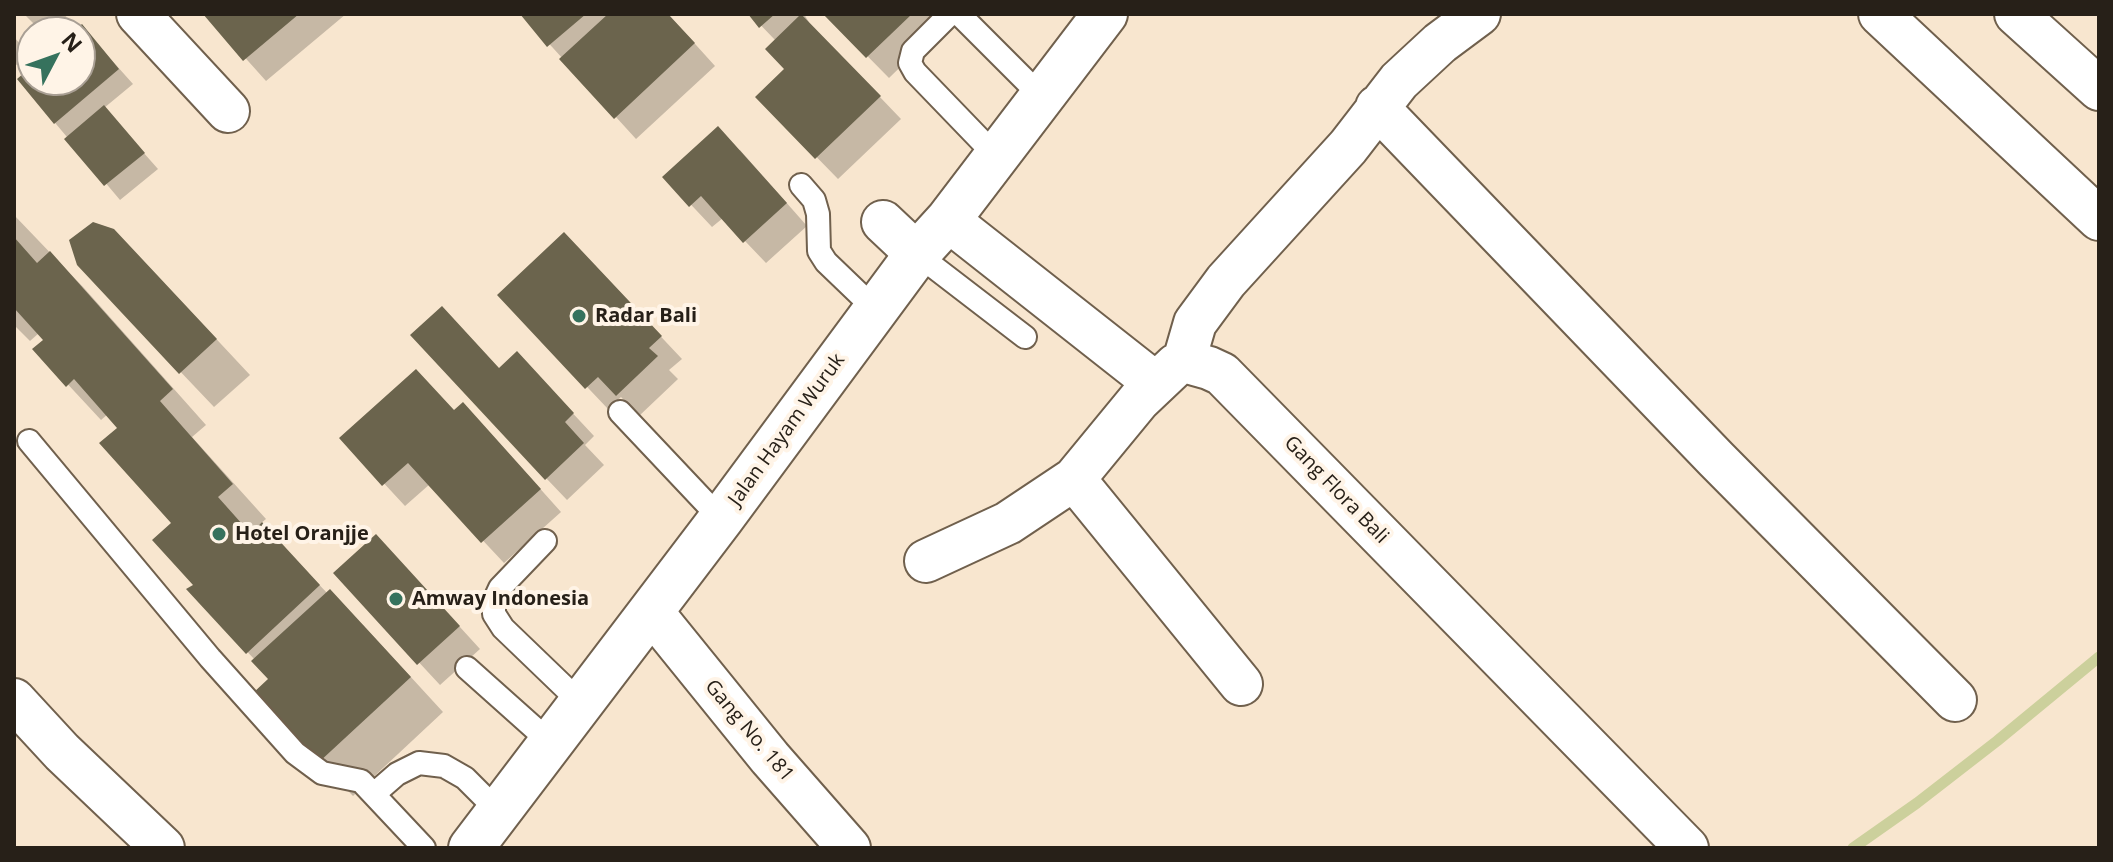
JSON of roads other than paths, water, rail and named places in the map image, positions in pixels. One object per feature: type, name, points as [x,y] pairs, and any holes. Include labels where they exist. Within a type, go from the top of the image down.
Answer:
[{"type":"main road","name":"Jalan Hayam Wuruk","points":[[471,848],[917,254],[948,220],[1105,14]]},
{"type":"street","points":[[138,14],[228,111]]},
{"type":"street","points":[[926,561],[1008,523],[1074,479],[1170,372],[1195,323],[1226,281],[1348,147],[1399,81],[1440,43],[1479,14]]},
{"type":"street","points":[[1880,14],[2099,219]]},
{"type":"street","points":[[2016,14],[2099,89]]},
{"type":"street","points":[[1377,107],[1716,459],[1955,700]]},
{"type":"street","name":"Gang Flora Bali","points":[[948,220],[1170,372],[1209,368],[1222,374],[1687,848]]},
{"type":"street","points":[[883,222],[917,254]]},
{"type":"street","points":[[1074,479],[1241,684]]},
{"type":"street","name":"Gang No. 181","points":[[651,611],[770,758],[849,848]]},
{"type":"street","points":[[14,700],[62,752],[163,848]]},
{"type":"lane","points":[[950,14],[913,51],[910,63],[915,72],[996,156]]},
{"type":"lane","points":[[957,14],[1041,96]]},
{"type":"lane","points":[[801,185],[814,200],[818,214],[819,251],[826,262],[876,310]]},
{"type":"lane","points":[[917,254],[1025,337]]},
{"type":"lane","points":[[620,412],[721,519]]},
{"type":"lane","points":[[29,441],[210,658],[295,753],[322,773],[361,781],[424,848]]},
{"type":"lane","points":[[545,541],[500,588],[494,601],[494,614],[503,628],[582,704]]},
{"type":"lane","points":[[467,668],[551,743]]},
{"type":"lane","points":[[374,794],[397,774],[419,763],[444,766],[465,778],[498,811]]},
{"type":"waterway","points":[[1853,848],[1997,741],[2099,657]]},
{"type":"place","name":"Radar Bali","points":[[579,316]]},
{"type":"place","name":"Hotel Oranjje","points":[[219,534]]},
{"type":"place","name":"Amway Indonesia","points":[[396,599]]}]
